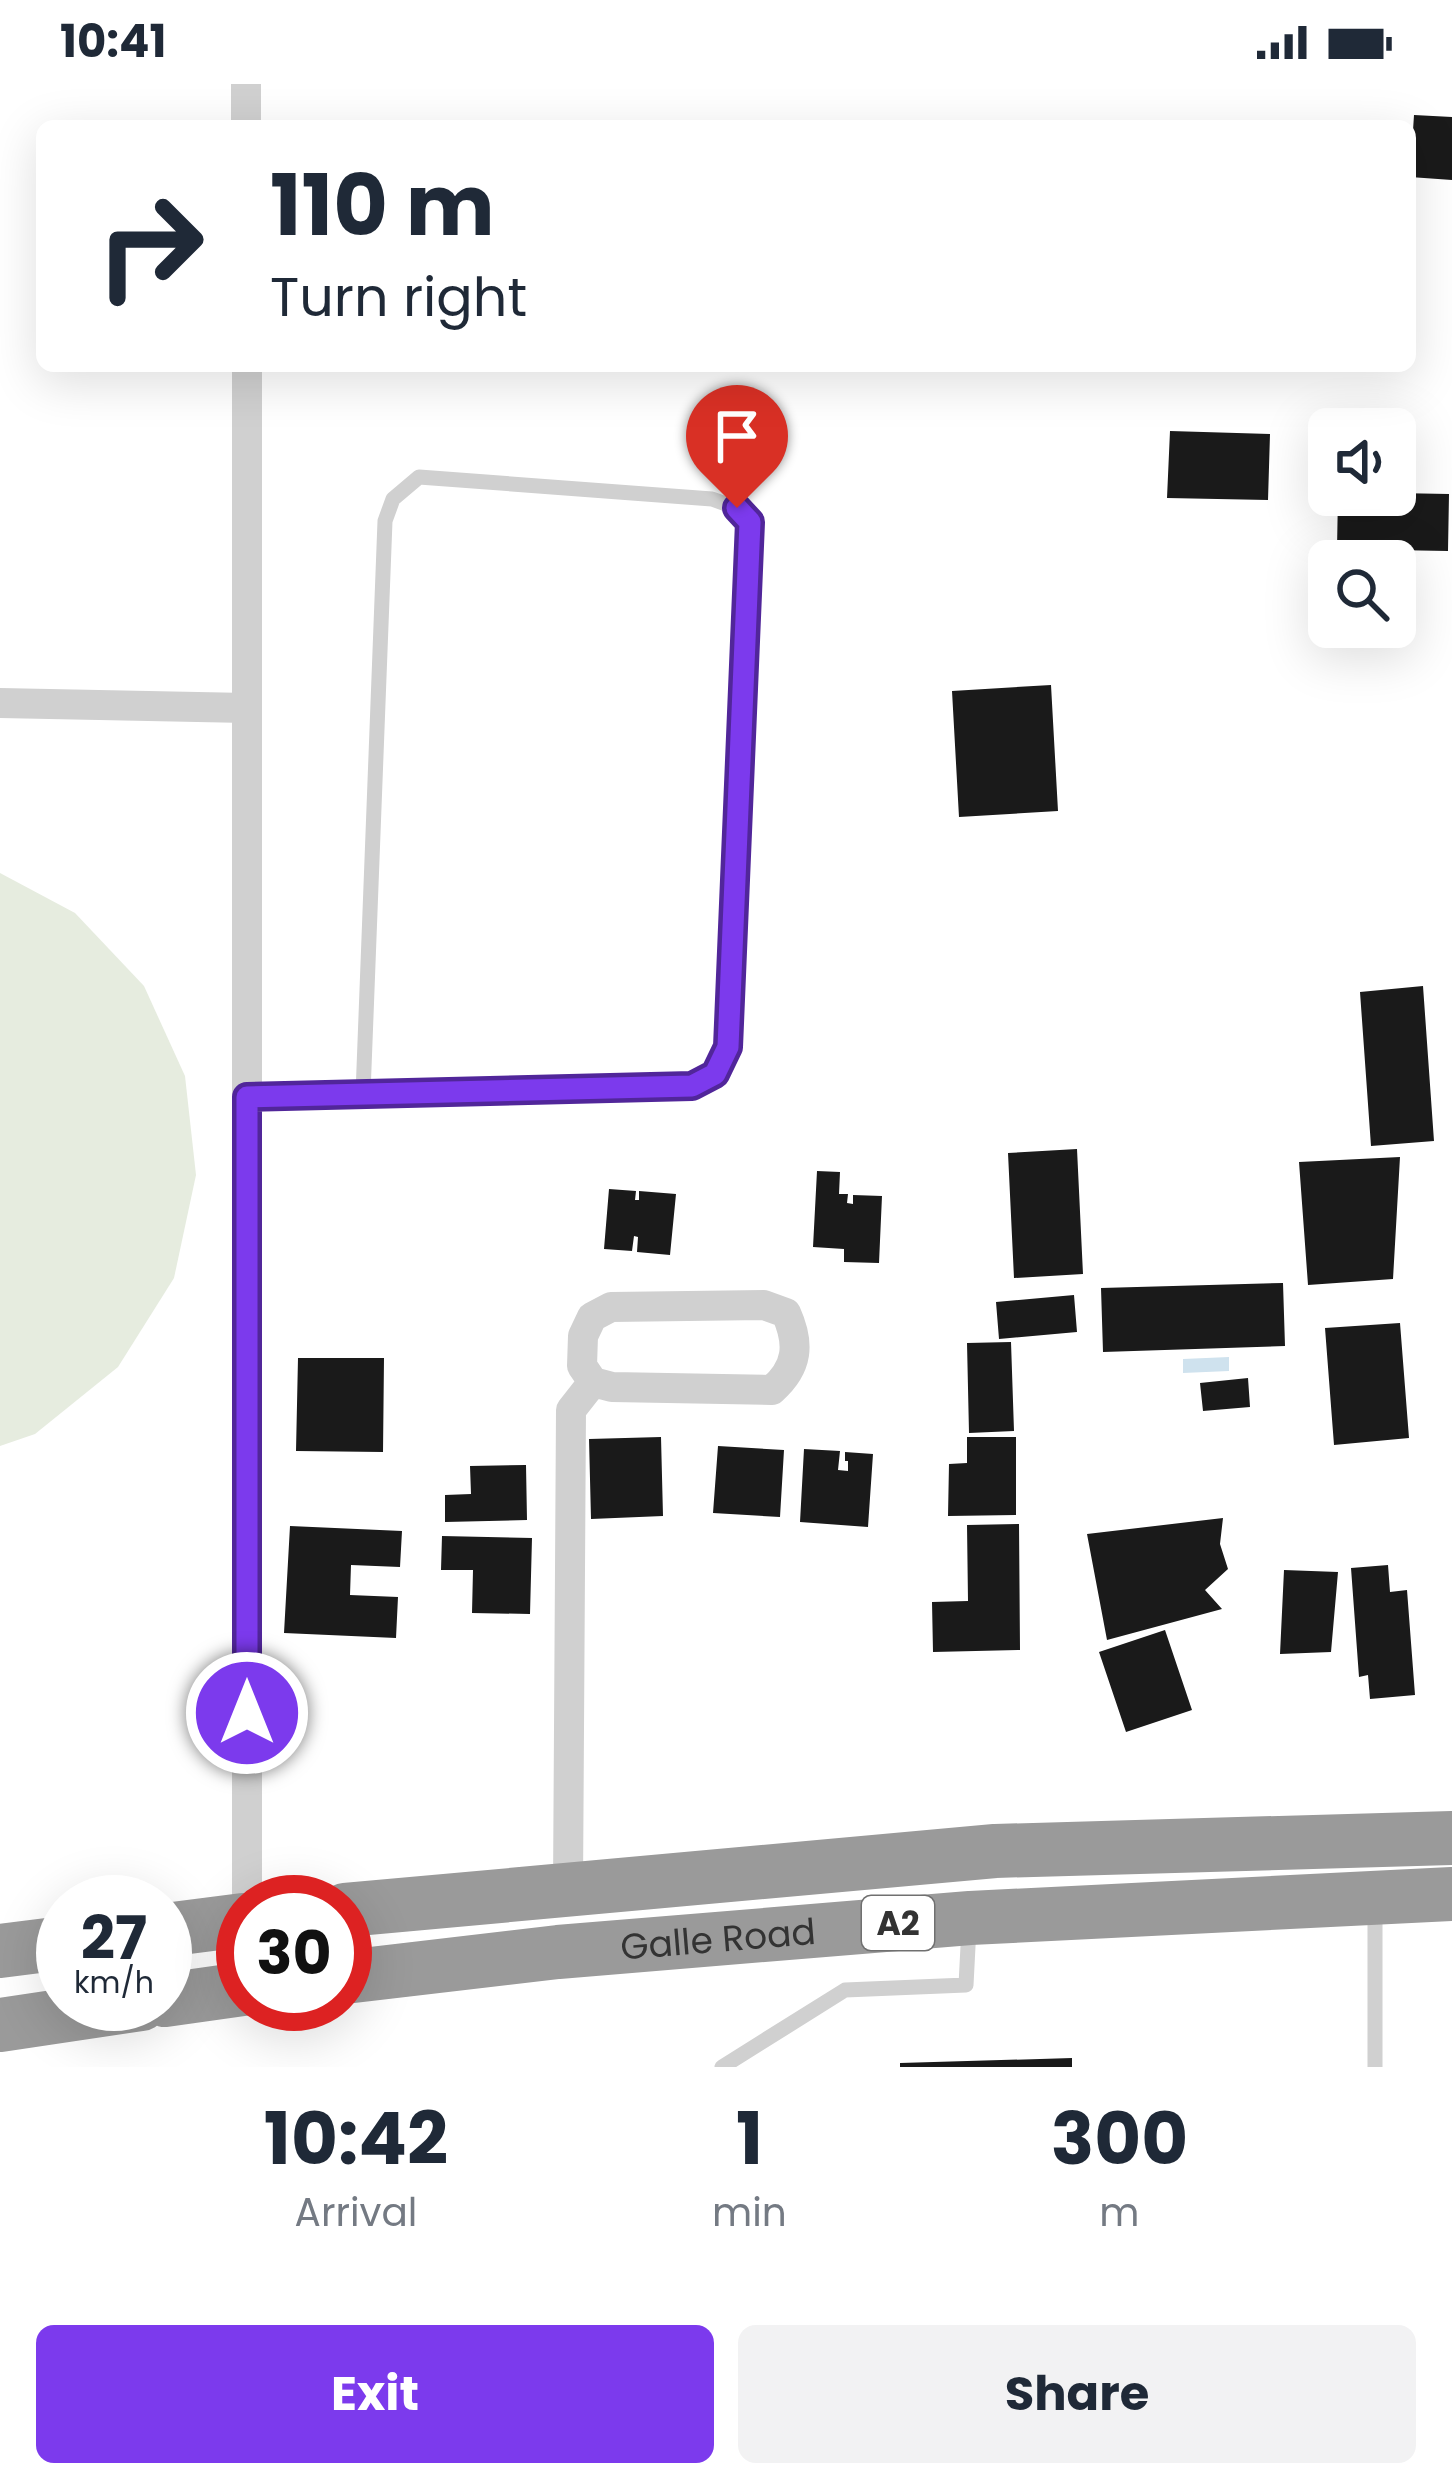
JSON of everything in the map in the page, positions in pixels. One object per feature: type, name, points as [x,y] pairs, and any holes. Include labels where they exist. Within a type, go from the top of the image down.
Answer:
[{"type":"highway","name":"Galle Road","points":[[372,1907],[995,1851],[1452,1838]]},
{"type":"highway","name":"Galle Road","points":[[372,1974],[558,1952],[970,1918],[1452,1894]]},
{"type":"highway","points":[[0,1951],[36,1946]]},
{"type":"highway","points":[[0,2025],[36,2020]]},
{"type":"street","points":[[246,84],[246,120]]},
{"type":"street","points":[[247,372],[247,1875]]},
{"type":"street","points":[[0,703],[247,708]]},
{"type":"street","points":[[764,1305],[785,1312],[794,1332],[794,1357],[787,1377],[772,1390],[612,1387],[593,1382],[583,1366],[583,1336],[592,1317],[611,1307],[764,1305]]},
{"type":"street","points":[[568,1888],[571,1410],[593,1382]]},
{"type":"lane","points":[[247,1097],[692,1086],[715,1074],[728,1047],[750,522],[737,508],[712,499],[419,477],[393,499],[385,521],[364,1094]]},
{"type":"lane","points":[[1375,1899],[1375,2067]]},
{"type":"lane","points":[[722,2067],[845,1990],[966,1985],[970,1918]]},
{"type":"shaded area","points":[[0,873],[75,913],[144,986],[185,1076],[196,1175],[174,1278],[118,1367],[35,1434],[0,1446]]},
{"type":"water","points":[[1229,1357],[1229,1371],[1183,1373],[1183,1359]]},
{"type":"building","points":[[1414,115],[1452,117],[1452,180],[1416,177]]},
{"type":"building","points":[[1170,431],[1270,434],[1268,500],[1167,498]]},
{"type":"building","points":[[1416,493],[1449,494],[1448,551],[1416,550],[1416,540],[1337,540],[1338,516],[1416,516]]},
{"type":"building","points":[[1051,685],[1058,811],[959,817],[952,691]]},
{"type":"building","points":[[1423,986],[1434,1141],[1371,1146],[1360,992]]},
{"type":"building","points":[[1077,1149],[1083,1274],[1014,1278],[1008,1153]]},
{"type":"building","points":[[1400,1157],[1393,1279],[1308,1285],[1299,1162]]},
{"type":"building","points":[[817,1171],[840,1172],[839,1194],[848,1194],[847,1203],[853,1204],[853,1195],[882,1196],[879,1263],[844,1262],[844,1249],[813,1247]]},
{"type":"building","points":[[609,1189],[636,1191],[635,1200],[639,1200],[639,1191],[676,1194],[670,1255],[637,1252],[638,1237],[634,1236],[632,1251],[604,1249]]},
{"type":"building","points":[[1283,1283],[1285,1346],[1103,1352],[1101,1288]]},
{"type":"building","points":[[1074,1295],[1077,1332],[999,1339],[996,1302]]},
{"type":"building","points":[[1400,1323],[1409,1438],[1334,1445],[1325,1328]]},
{"type":"building","points":[[1011,1342],[1014,1431],[969,1433],[967,1343]]},
{"type":"building","points":[[298,1358],[384,1358],[383,1452],[296,1451]]},
{"type":"building","points":[[1248,1378],[1250,1407],[1203,1411],[1200,1383]]},
{"type":"building","points":[[661,1437],[663,1516],[591,1519],[589,1439]]},
{"type":"building","points":[[967,1437],[1016,1437],[1016,1515],[948,1516],[949,1464],[967,1463]]},
{"type":"building","points":[[718,1446],[784,1450],[780,1517],[713,1513]]},
{"type":"building","points":[[804,1449],[840,1451],[838,1470],[848,1471],[845,1452],[873,1454],[868,1527],[800,1522]]},
{"type":"building","points":[[526,1465],[527,1520],[445,1522],[445,1495],[471,1494],[470,1466]]},
{"type":"building","points":[[1223,1518],[1220,1544],[1228,1569],[1205,1590],[1222,1609],[1107,1640],[1087,1534]]},
{"type":"building","points":[[1019,1524],[1020,1650],[933,1652],[932,1602],[968,1601],[967,1525]]},
{"type":"building","points":[[290,1526],[402,1531],[400,1567],[351,1565],[350,1595],[398,1597],[396,1638],[284,1633]]},
{"type":"building","points":[[442,1536],[532,1538],[530,1614],[472,1613],[473,1570],[441,1570]]},
{"type":"building","points":[[1388,1565],[1390,1592],[1407,1590],[1415,1695],[1370,1699],[1368,1675],[1359,1677],[1351,1568]]},
{"type":"building","points":[[1284,1570],[1338,1572],[1331,1652],[1280,1654]]},
{"type":"building","points":[[1165,1630],[1192,1710],[1126,1732],[1099,1652]]},
{"type":"building","points":[[1072,2058],[1072,2067],[900,2067],[900,2063]]},
{"type":"route","points":[[247,1713],[247,1097],[692,1086],[715,1074],[728,1047],[750,522],[737,508]]}]
